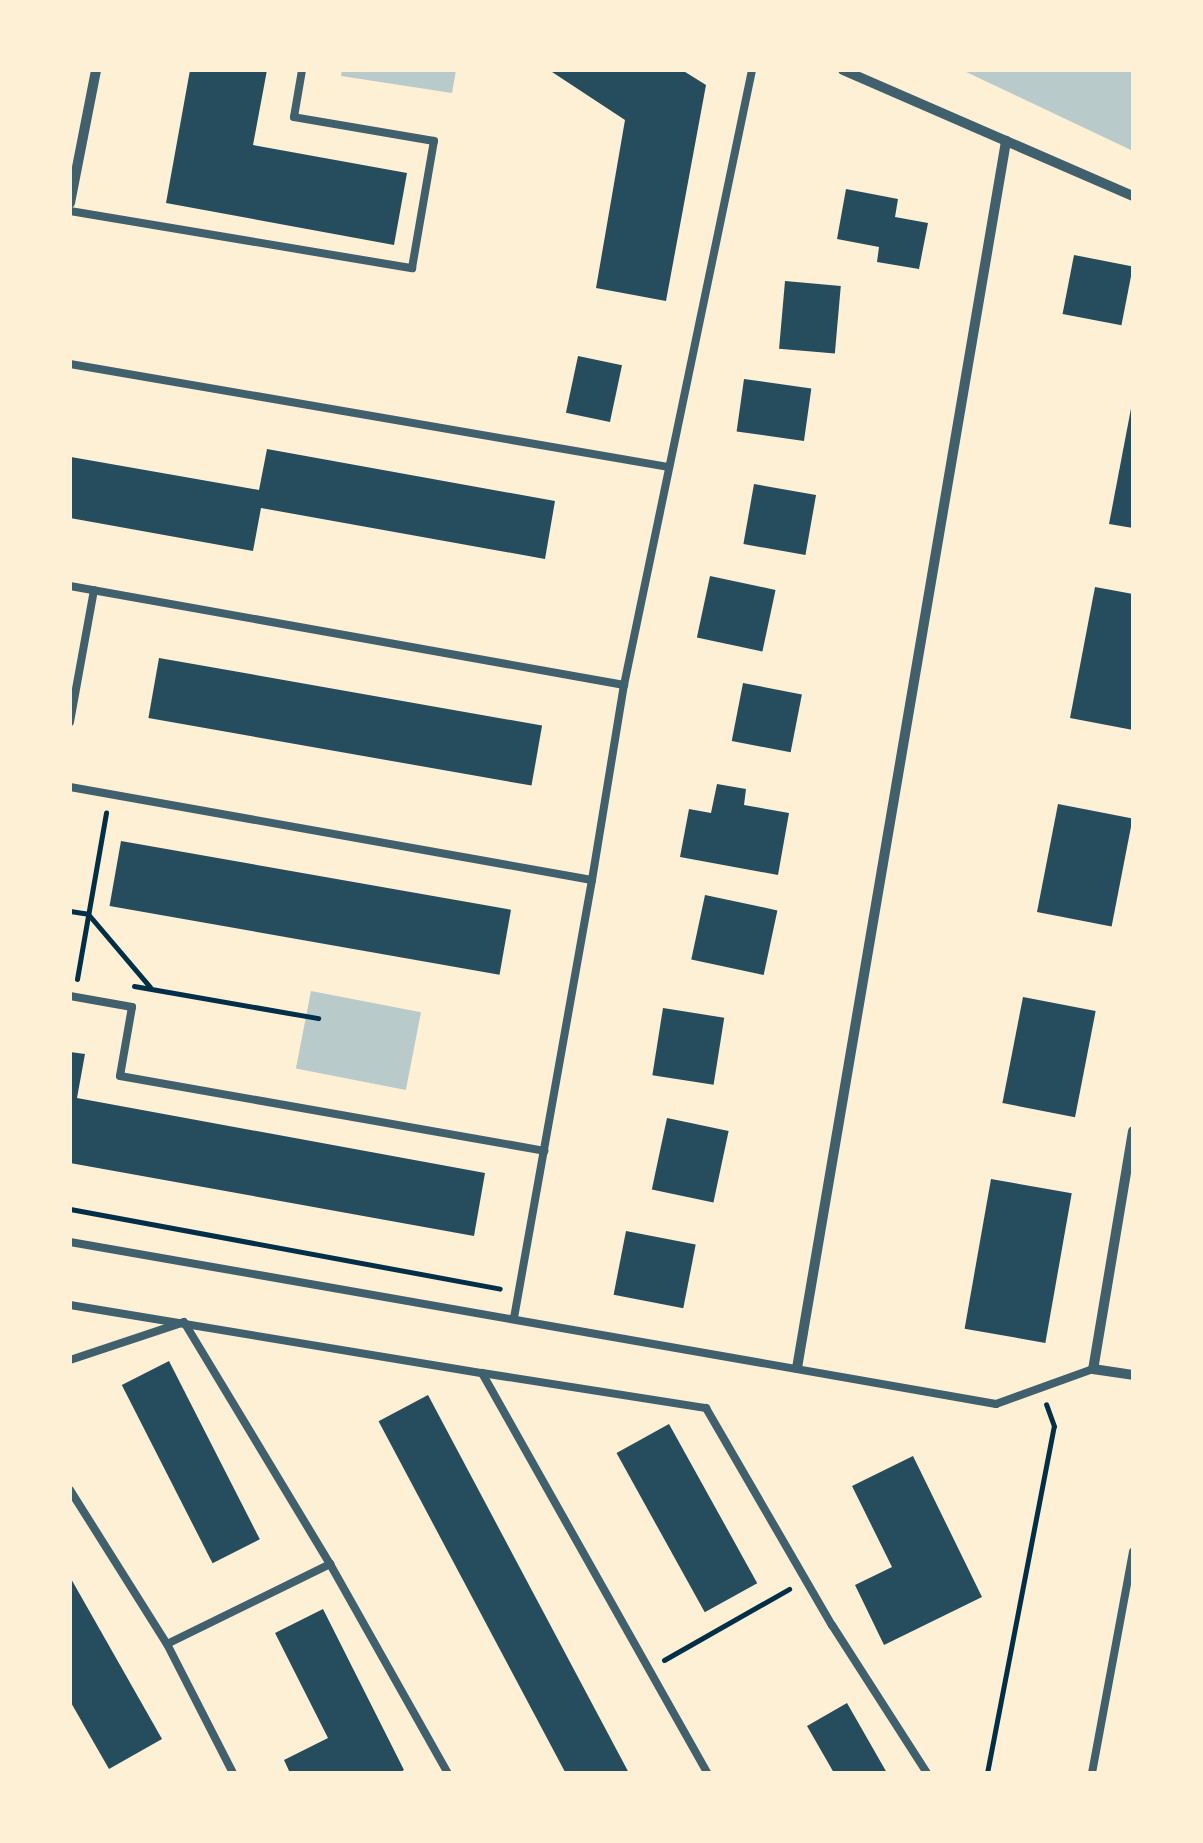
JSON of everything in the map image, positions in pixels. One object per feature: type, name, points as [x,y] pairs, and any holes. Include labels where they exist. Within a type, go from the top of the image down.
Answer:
[{"type":"street","points":[[70,202],[96,70]]},
{"type":"street","points":[[843,70],[1133,196]]},
{"type":"street","points":[[797,1368],[1006,141]]},
{"type":"street","points":[[1133,1131],[1094,1369],[1133,1375]]},
{"type":"lane","points":[[70,211],[412,268],[434,141],[294,117],[302,70]]},
{"type":"lane","points":[[514,1318],[624,685],[752,70]]},
{"type":"lane","points":[[70,364],[669,466]]},
{"type":"lane","points":[[70,586],[624,685]]},
{"type":"lane","points":[[70,722],[94,590]]},
{"type":"lane","points":[[70,787],[592,880]]},
{"type":"lane","points":[[72,997],[132,1008],[120,1076],[544,1152]]},
{"type":"lane","points":[[70,1242],[996,1404],[1094,1369]]},
{"type":"lane","points":[[70,1305],[706,1408],[806,1579],[927,1773]]},
{"type":"lane","points":[[70,1360],[184,1322]]},
{"type":"lane","points":[[184,1322],[330,1564],[448,1773]]},
{"type":"lane","points":[[482,1373],[707,1773]]},
{"type":"lane","points":[[70,1490],[167,1644],[233,1773]]},
{"type":"lane","points":[[1092,1773],[1133,1552]]},
{"type":"lane","points":[[167,1644],[330,1564]]},
{"type":"path","points":[[72,997],[110,794]]},
{"type":"path","points":[[70,911],[88,914],[152,989]]},
{"type":"path","points":[[77,976],[96,979]]},
{"type":"path","points":[[114,982],[318,1018]]},
{"type":"path","points":[[70,1209],[518,1292]]},
{"type":"path","points":[[987,1773],[1054,1426],[1040,1388]]},
{"type":"path","points":[[648,1669],[806,1579]]},
{"type":"shaded area","points":[[342,70],[456,70],[452,93],[341,76]]},
{"type":"shaded area","points":[[962,70],[1133,70],[1133,151]]},
{"type":"shaded area","points":[[311,991],[421,1012],[406,1090],[296,1069]]},
{"type":"building","points":[[190,70],[267,70],[253,145],[407,173],[394,245],[166,203]]},
{"type":"building","points":[[549,70],[682,70],[706,85],[666,301],[596,288],[625,120]]},
{"type":"building","points":[[846,189],[898,199],[895,217],[928,223],[919,269],[877,262],[879,247],[837,239]]},
{"type":"building","points":[[1074,255],[1133,266],[1121,325],[1063,314]]},
{"type":"building","points":[[785,281],[841,286],[835,354],[779,349]]},
{"type":"building","points":[[578,356],[622,365],[610,422],[566,413]]},
{"type":"building","points":[[744,379],[811,388],[804,441],[737,431]]},
{"type":"building","points":[[1133,398],[1133,528],[1109,524]]},
{"type":"building","points":[[267,449],[555,501],[545,559],[261,508],[253,551],[70,518],[71,457],[259,490]]},
{"type":"building","points":[[754,484],[816,495],[805,555],[743,544]]},
{"type":"building","points":[[710,576],[776,590],[762,652],[697,638]]},
{"type":"building","points":[[1095,587],[1133,594],[1133,730],[1070,718]]},
{"type":"building","points":[[159,658],[542,726],[531,786],[148,718]]},
{"type":"building","points":[[743,683],[802,694],[791,752],[732,741]]},
{"type":"building","points":[[717,784],[746,789],[744,805],[789,813],[778,875],[680,857],[689,809],[711,813]]},
{"type":"building","points":[[1058,804],[1133,819],[1112,926],[1037,912]]},
{"type":"building","points":[[121,841],[511,910],[500,975],[110,906]]},
{"type":"building","points":[[705,895],[777,910],[764,975],[691,960]]},
{"type":"building","points":[[1023,997],[1096,1011],[1075,1117],[1002,1103]]},
{"type":"building","points":[[663,1008],[724,1018],[714,1085],[652,1075]]},
{"type":"building","points":[[70,1052],[85,1054],[77,1098],[485,1173],[474,1236],[70,1163]]},
{"type":"building","points":[[667,1118],[729,1131],[713,1203],[652,1189]]},
{"type":"building","points":[[991,1179],[1072,1193],[1045,1343],[965,1329]]},
{"type":"building","points":[[626,1231],[696,1245],[683,1308],[614,1295]]},
{"type":"building","points":[[169,1361],[260,1539],[213,1563],[122,1385]]},
{"type":"building","points":[[428,1395],[629,1773],[566,1773],[379,1421]]},
{"type":"building","points":[[669,1424],[757,1583],[705,1612],[617,1453]]},
{"type":"building","points":[[913,1456],[982,1597],[884,1645],[855,1585],[892,1567],[852,1486]]},
{"type":"building","points":[[70,1577],[162,1739],[109,1769],[70,1701]]},
{"type":"building","points":[[323,1609],[404,1770],[398,1773],[290,1773],[284,1760],[328,1738],[275,1633]]},
{"type":"building","points":[[847,1703],[887,1773],[834,1773],[807,1726]]}]
